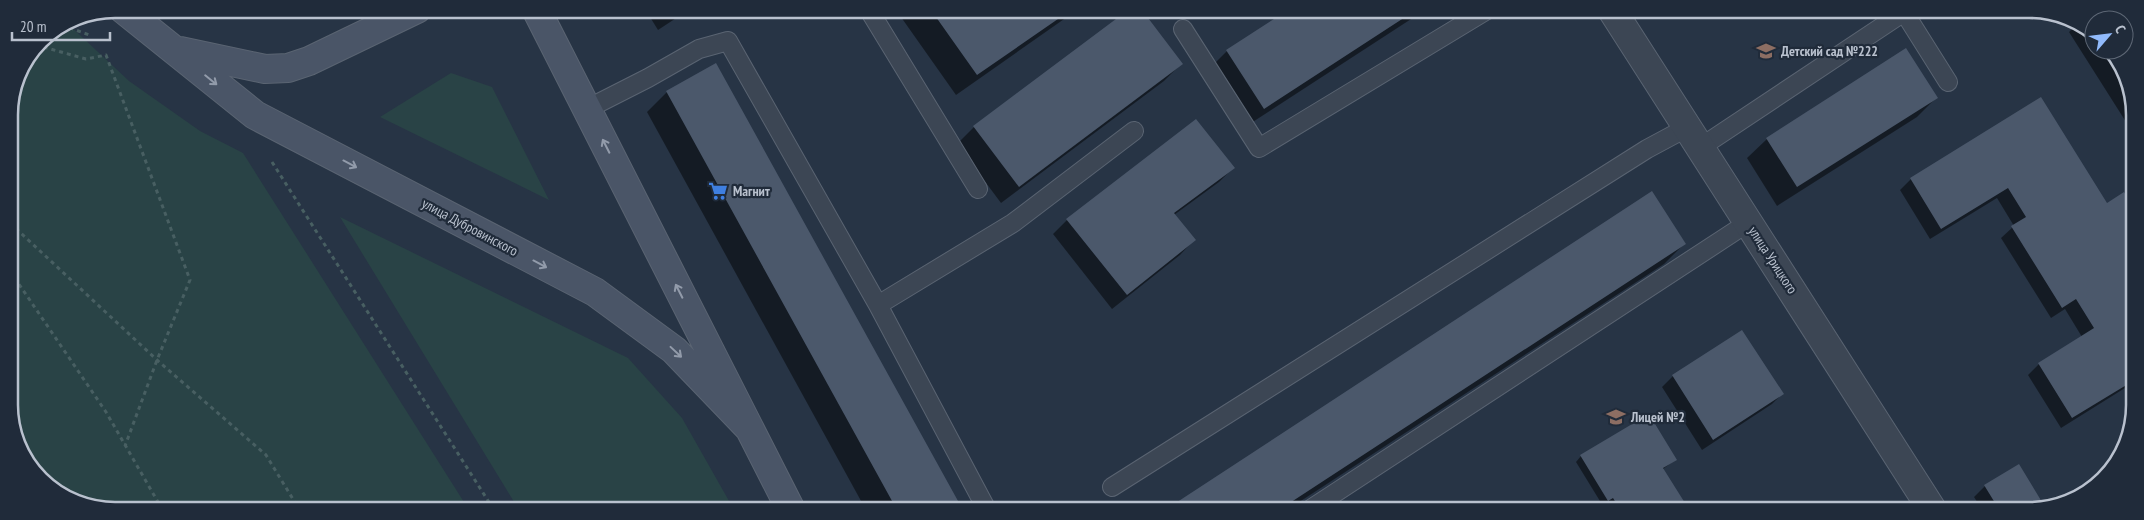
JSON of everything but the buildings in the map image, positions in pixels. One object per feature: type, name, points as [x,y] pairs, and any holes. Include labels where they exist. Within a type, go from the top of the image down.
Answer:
[{"type":"main road","name":"улица Дубровинского","points":[[134,18],[256,115],[595,292],[674,350],[749,428]]},
{"type":"main road","name":"улица Дубровинского","points":[[173,49],[265,69],[288,68],[309,61],[398,18]]},
{"type":"main road","name":"улица Дубровинского","points":[[541,18],[787,502]]},
{"type":"street","name":"улица Урицкого","points":[[1617,18],[1927,502]]},
{"type":"lane","points":[[874,18],[978,188]]},
{"type":"lane","points":[[1183,29],[1259,148],[1474,18]]},
{"type":"lane","points":[[1112,487],[1647,148],[1694,137],[1894,18]]},
{"type":"lane","points":[[1908,18],[1948,82]]},
{"type":"lane","points":[[587,110],[699,50],[728,41],[878,305],[982,502]]},
{"type":"lane","points":[[878,305],[1013,223],[1134,131]]},
{"type":"lane","points":[[1321,502],[1749,222]]},
{"type":"path","points":[[71,28],[92,36]]},
{"type":"path","points":[[45,47],[86,59],[106,55],[190,280],[157,360],[125,446]]},
{"type":"path","points":[[272,162],[489,502]]},
{"type":"path","points":[[18,230],[157,360],[266,455],[295,502]]},
{"type":"path","points":[[18,283],[106,412],[158,502]]},
{"type":"green space","points":[[72,28],[129,81],[200,131],[243,153],[464,502],[96,501],[72,492],[55,482],[30,454],[18,418],[18,102],[30,66],[46,46],[66,30]]},
{"type":"green space","points":[[451,73],[492,87],[549,200],[380,117]]},
{"type":"green space","points":[[340,217],[628,358],[682,418],[730,502],[514,502]]},
{"type":"place","name":"Детский сад №222","points":[[1766,51]]},
{"type":"place","name":"Магнит","points":[[718,191]]},
{"type":"place","name":"Лицей №2","points":[[1616,417]]}]
